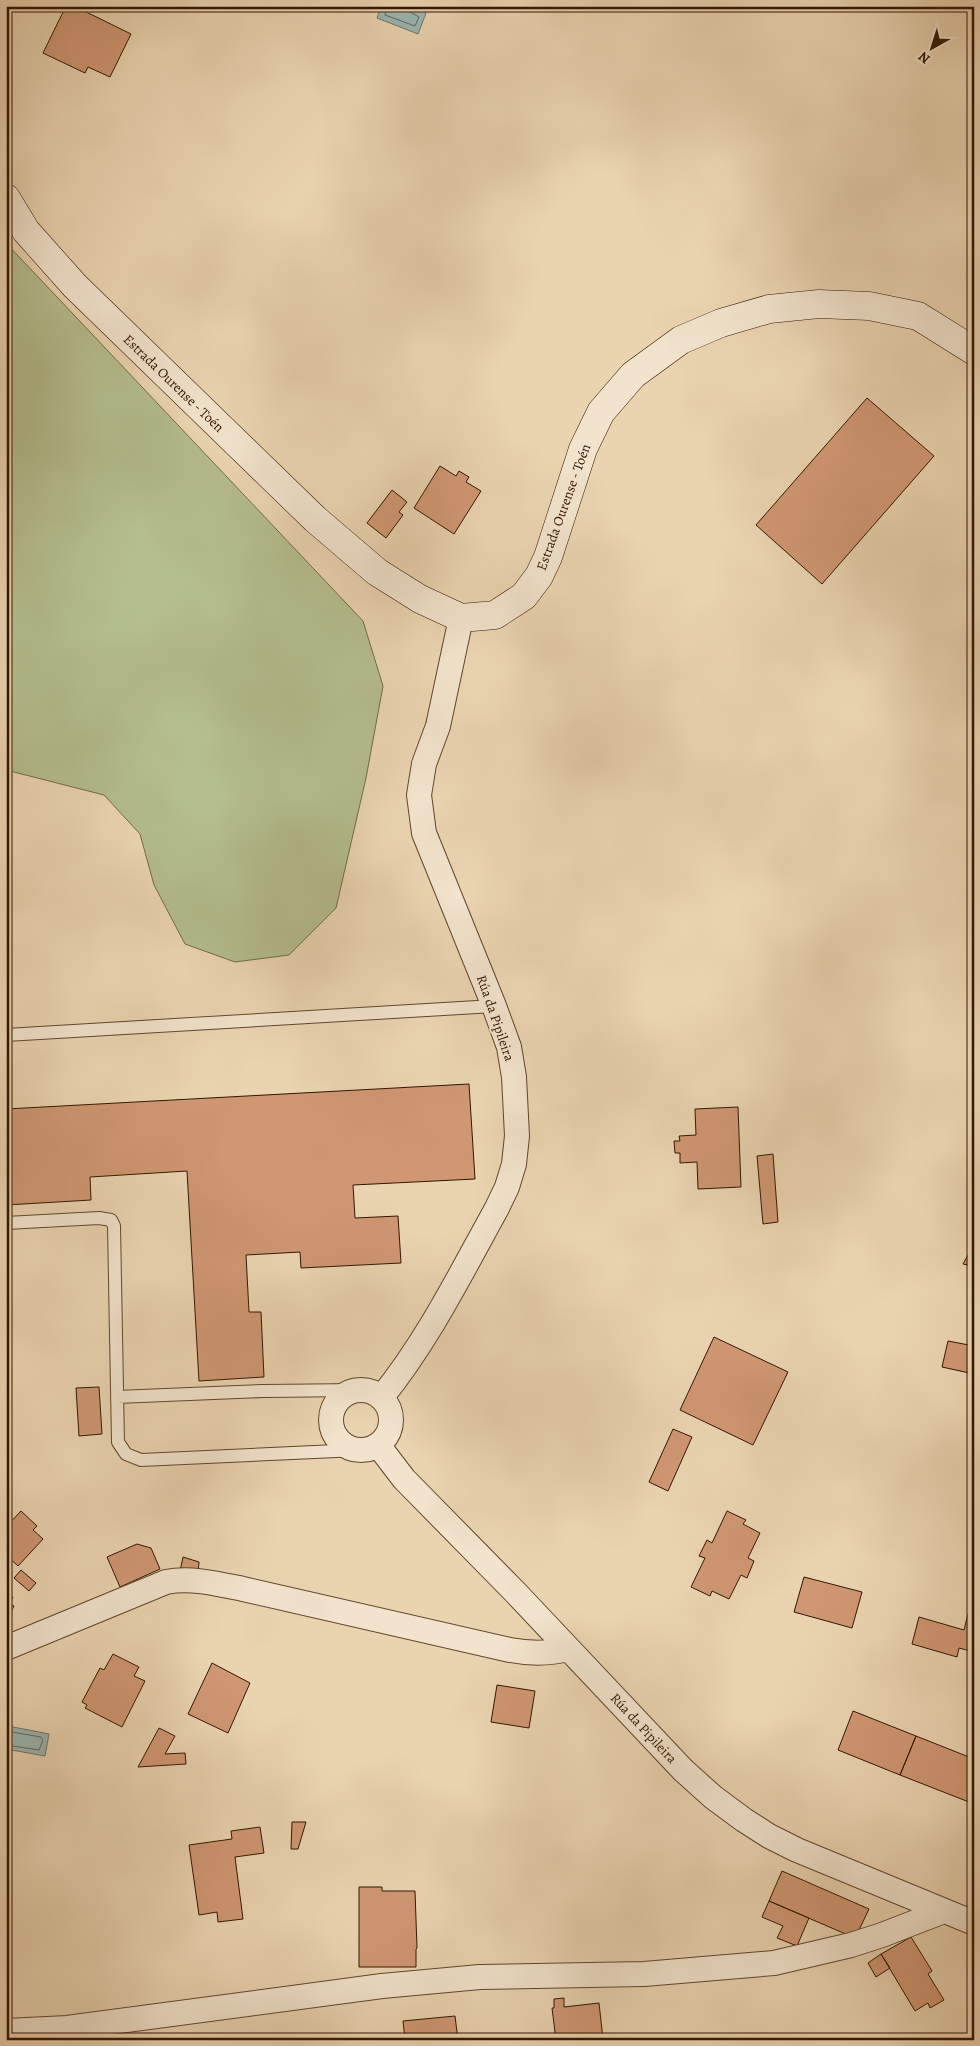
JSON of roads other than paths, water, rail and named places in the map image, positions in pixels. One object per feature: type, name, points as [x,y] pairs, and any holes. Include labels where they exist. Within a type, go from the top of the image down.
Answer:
[{"type":"street","name":"Estrada Ourense - Toén","points":[[6,198],[26,231],[75,286],[310,514],[377,572],[420,599],[461,618],[495,615],[524,596],[539,576],[548,557],[583,449],[601,412],[633,376],[681,340],[721,323],[769,309],[819,304],[869,306],[918,316],[974,351]]},
{"type":"street","name":"Rúa da Pipileira","points":[[381,1398],[404,1370],[423,1341],[497,1208],[507,1187],[514,1164],[517,1136],[514,1077],[509,1047],[424,833],[419,795],[424,764],[438,726],[461,618]]},
{"type":"street","name":"Rúa da Pipileira","points":[[359,1390],[349,1393],[335,1405],[331,1424],[340,1441],[348,1447],[368,1448],[404,1479],[683,1770],[712,1796],[744,1820],[797,1850],[974,1922]]},
{"type":"street","points":[[359,1390],[368,1391],[381,1398],[389,1410],[391,1419],[390,1430],[385,1439],[368,1448]]},
{"type":"street","points":[[6,1648],[166,1582],[176,1580],[243,1588],[510,1650],[533,1654],[550,1654],[568,1649]]},
{"type":"street","points":[[6,2031],[40,2035],[242,2003],[382,1986],[480,1977],[644,1974],[774,1963],[851,1945],[944,1911]]},
{"type":"lane","points":[[6,1035],[494,1006]]},
{"type":"lane","points":[[6,1223],[99,1218],[111,1220],[114,1231],[118,1442],[126,1454],[141,1460],[368,1448]]},
{"type":"lane","points":[[117,1397],[264,1391],[359,1390]]},
{"type":"water","points":[[381,6],[408,6],[426,13],[418,34],[377,18]]},
{"type":"water","points":[[8,1726],[49,1734],[45,1756],[6,1749]]}]
